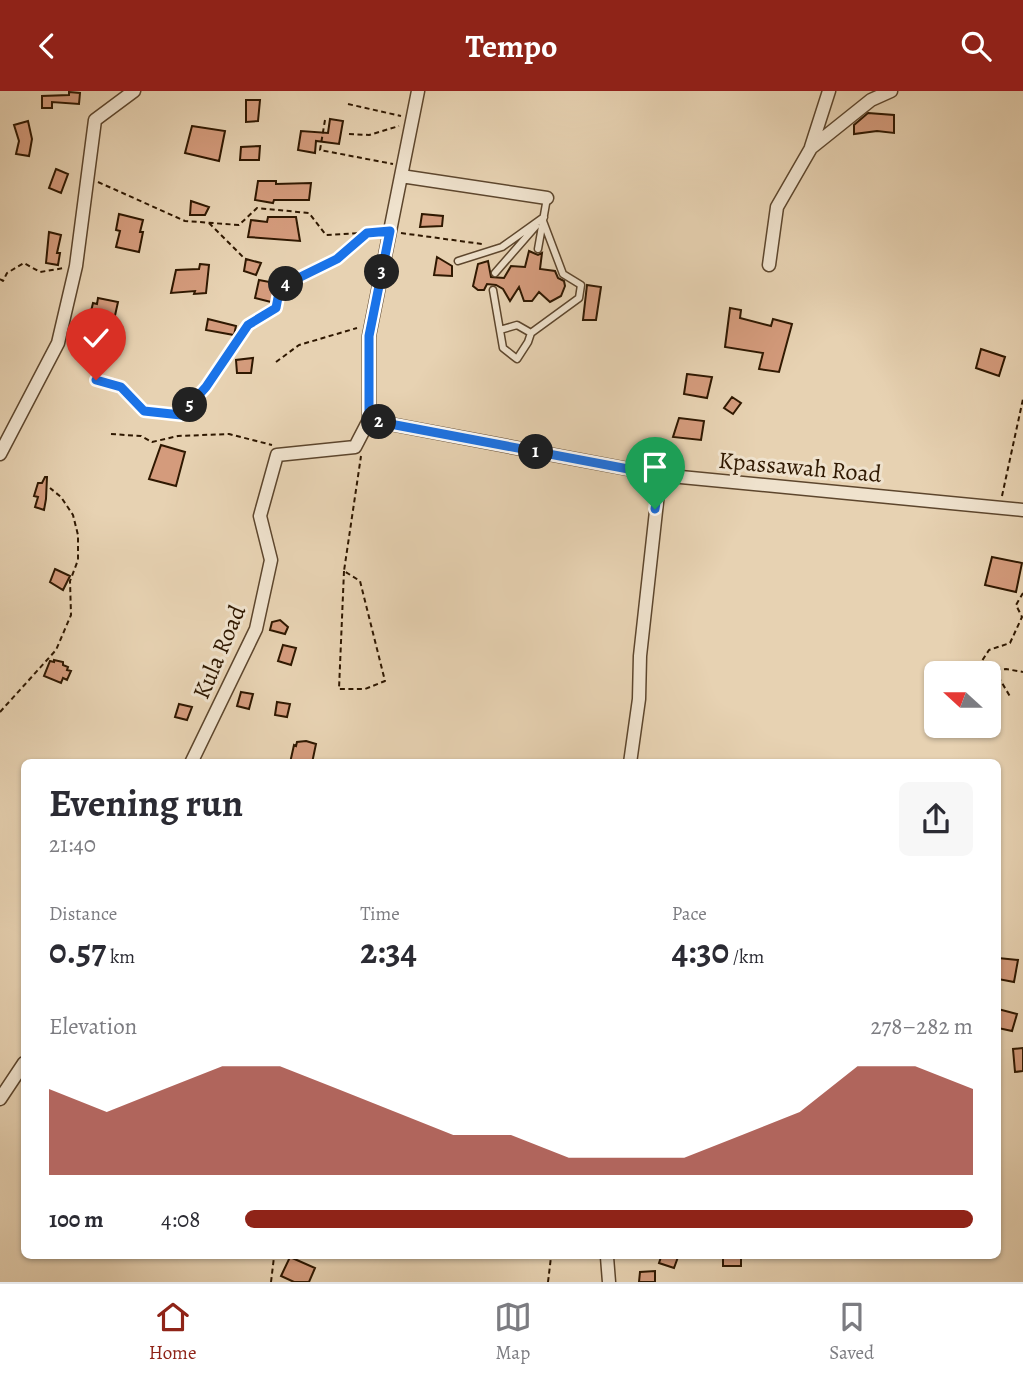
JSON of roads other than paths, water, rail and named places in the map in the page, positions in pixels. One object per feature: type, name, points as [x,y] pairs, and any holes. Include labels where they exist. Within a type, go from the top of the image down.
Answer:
[{"type":"street","points":[[0,454],[58,343],[76,266],[96,120],[134,91]]},
{"type":"street","points":[[369,420],[369,336],[418,91]]},
{"type":"street","points":[[769,265],[777,207],[811,148],[829,91]]},
{"type":"street","points":[[811,148],[871,100],[891,91]]},
{"type":"street","points":[[402,171],[547,198]]},
{"type":"street","name":"Kula Road","points":[[193,759],[256,629],[271,560],[260,516],[277,455],[355,447],[369,420]]},
{"type":"street","name":"Kpassawah Road","points":[[369,420],[660,475],[1023,510]]},
{"type":"street","points":[[631,759],[639,699],[640,656],[660,475]]},
{"type":"street","points":[[0,1099],[21,1068]]},
{"type":"street","points":[[607,1259],[609,1282]]},
{"type":"lane","points":[[538,249],[547,198]]},
{"type":"lane","points":[[458,261],[502,247],[544,219]]},
{"type":"lane","points":[[495,273],[544,219]]},
{"type":"lane","points":[[493,290],[503,348],[517,359],[531,333],[579,297],[581,285],[563,274],[544,219]]},
{"type":"lane","points":[[500,330],[517,325],[531,333]]}]
